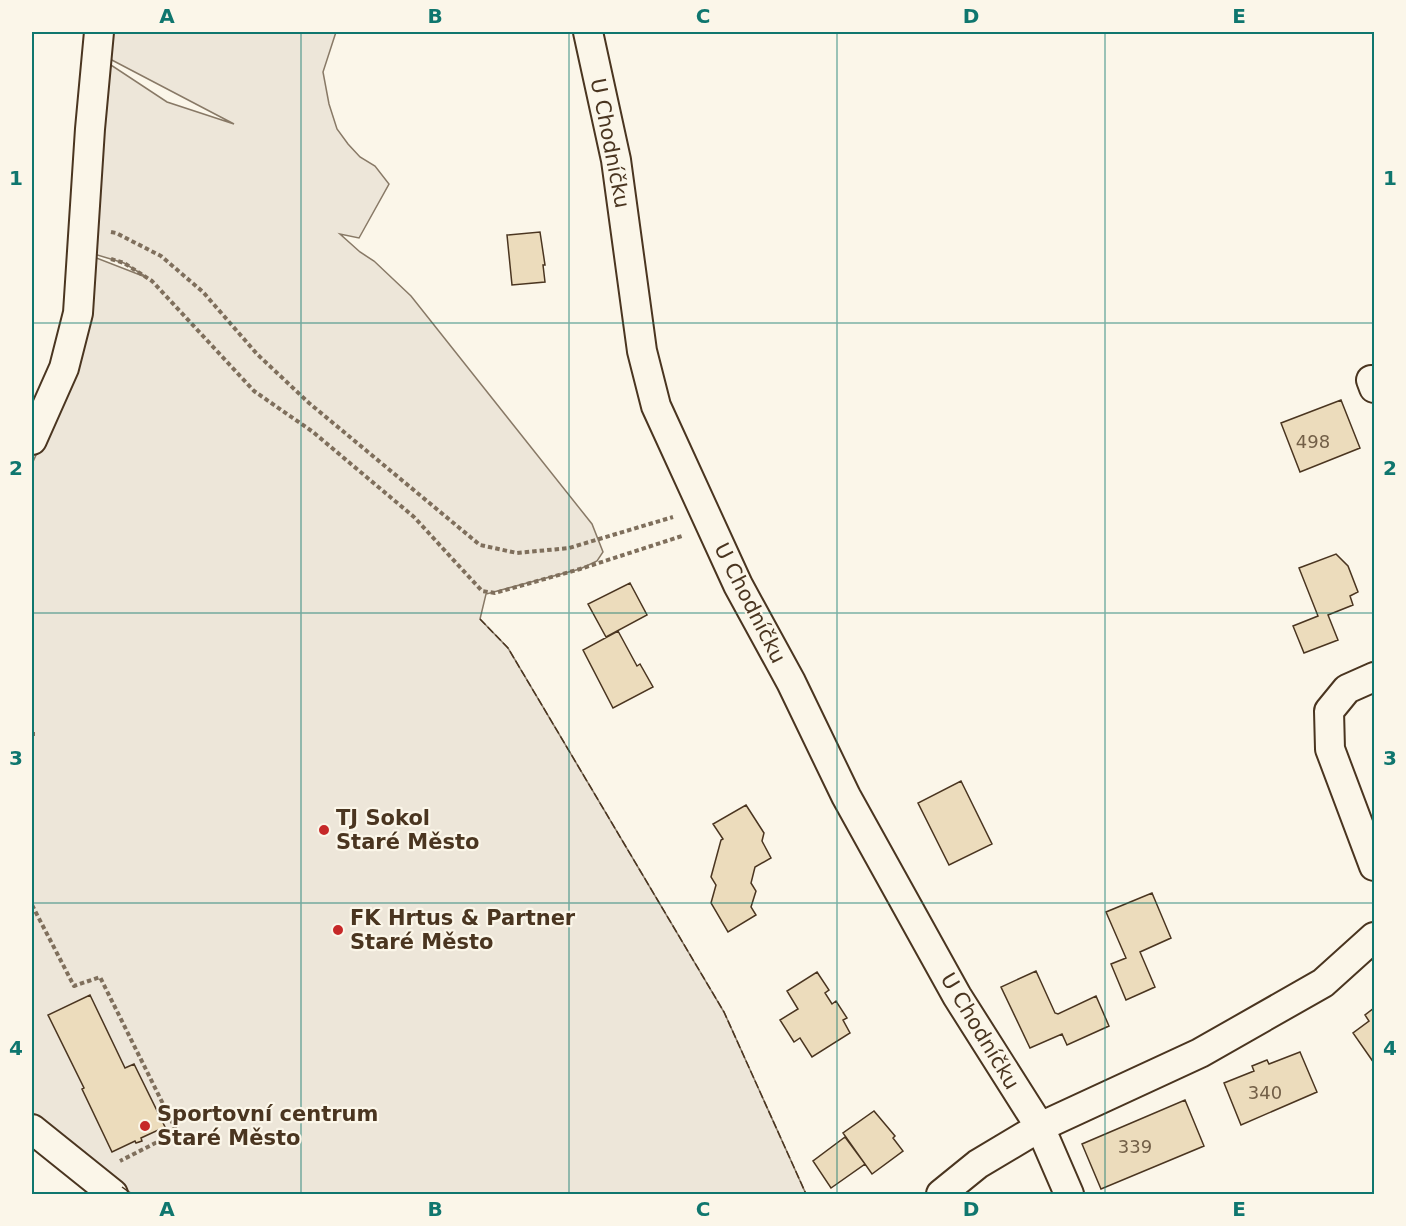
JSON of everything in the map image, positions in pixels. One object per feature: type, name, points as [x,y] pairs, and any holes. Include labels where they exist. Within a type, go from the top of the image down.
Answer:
[{"type":"street","points":[[32,440],[64,368],[78,313],[99,32]]},
{"type":"street","name":"U Chodníčku","points":[[588,32],[616,160],[642,351],[656,406],[738,585],[791,682],[846,796],[957,996],[1040,1127],[1069,1194]]},
{"type":"street","points":[[1374,677],[1347,689],[1329,711],[1330,749],[1374,866]]},
{"type":"street","points":[[941,1194],[978,1164],[1040,1127],[1200,1053],[1323,983],[1374,937]]},
{"type":"street","points":[[32,1129],[113,1194]]},
{"type":"path","points":[[117,232],[161,256],[203,292],[257,354],[309,403],[480,545],[517,553],[569,548],[707,517],[580,569],[495,593],[482,591],[414,517],[314,432],[254,391],[152,281],[124,263],[94,254],[82,240],[117,232]]},
{"type":"path","points":[[32,905],[74,986],[100,977],[177,1132],[89,1175]]},
{"type":"shaded area","name":"TJ Sokol Staré Město","points":[[110,32],[336,32],[323,72],[329,104],[337,129],[360,157],[375,166],[389,184],[359,238],[340,234],[374,261],[411,296],[592,524],[603,552],[597,561],[580,569],[486,594],[480,619],[508,648],[724,1012],[806,1194],[132,1194],[32,1113],[32,464],[65,391],[94,257],[148,278],[124,263],[94,254],[103,99],[111,65],[167,102],[234,124],[108,58]]},
{"type":"building","points":[[540,232],[545,282],[512,285],[507,235]]},
{"type":"building","points":[[1341,400],[1360,448],[1300,472],[1281,423]]},
{"type":"building","points":[[1336,554],[1348,566],[1358,592],[1350,596],[1353,605],[1328,615],[1338,640],[1304,653],[1293,626],[1318,616],[1299,568]]},
{"type":"building","points":[[630,583],[647,615],[606,637],[588,604]]},
{"type":"building","points":[[618,631],[637,666],[640,664],[653,687],[613,708],[583,650]]},
{"type":"building","points":[[961,781],[992,844],[949,865],[918,803]]},
{"type":"building","points":[[746,805],[764,833],[762,841],[771,858],[755,867],[751,883],[756,891],[751,907],[756,915],[728,932],[711,903],[716,885],[711,877],[723,839],[713,824]]},
{"type":"building","points":[[1152,893],[1171,938],[1140,952],[1155,987],[1126,1000],[1111,964],[1126,958],[1106,912]]},
{"type":"building","points":[[1036,971],[1055,1013],[1058,1014],[1096,996],[1109,1026],[1067,1045],[1062,1034],[1030,1048],[1001,987]]},
{"type":"building","points":[[817,972],[829,990],[825,993],[832,1004],[836,1001],[847,1018],[843,1020],[850,1033],[812,1057],[800,1038],[794,1042],[780,1020],[798,1009],[787,991]]},
{"type":"building","points":[[90,995],[125,1068],[134,1064],[165,1127],[141,1138],[142,1141],[136,1143],[135,1141],[112,1152],[48,1015]]},
{"type":"building","points":[[1374,1008],[1374,1063],[1353,1033],[1369,1021],[1365,1015]]},
{"type":"building","points":[[1300,1052],[1317,1092],[1241,1125],[1224,1083],[1254,1071],[1252,1066],[1267,1060],[1269,1064]]},
{"type":"building","points":[[1185,1100],[1204,1146],[1101,1189],[1082,1144]]},
{"type":"building","points":[[874,1111],[895,1136],[893,1138],[903,1151],[872,1174],[843,1133]]},
{"type":"building","points":[[845,1137],[865,1164],[831,1188],[813,1161]]},
{"type":"fence","points":[[480,619],[508,648],[724,1012],[806,1194]]},
{"type":"fence","points":[[122,1187],[132,1194]]},
{"type":"place","name":"TJ Sokol Staré Město","points":[[324,830]]},
{"type":"place","name":"FK Hrtus & Partner Staré Město","points":[[338,930]]},
{"type":"place","name":"Sportovní centrum Staré Město","points":[[145,1126]]}]
